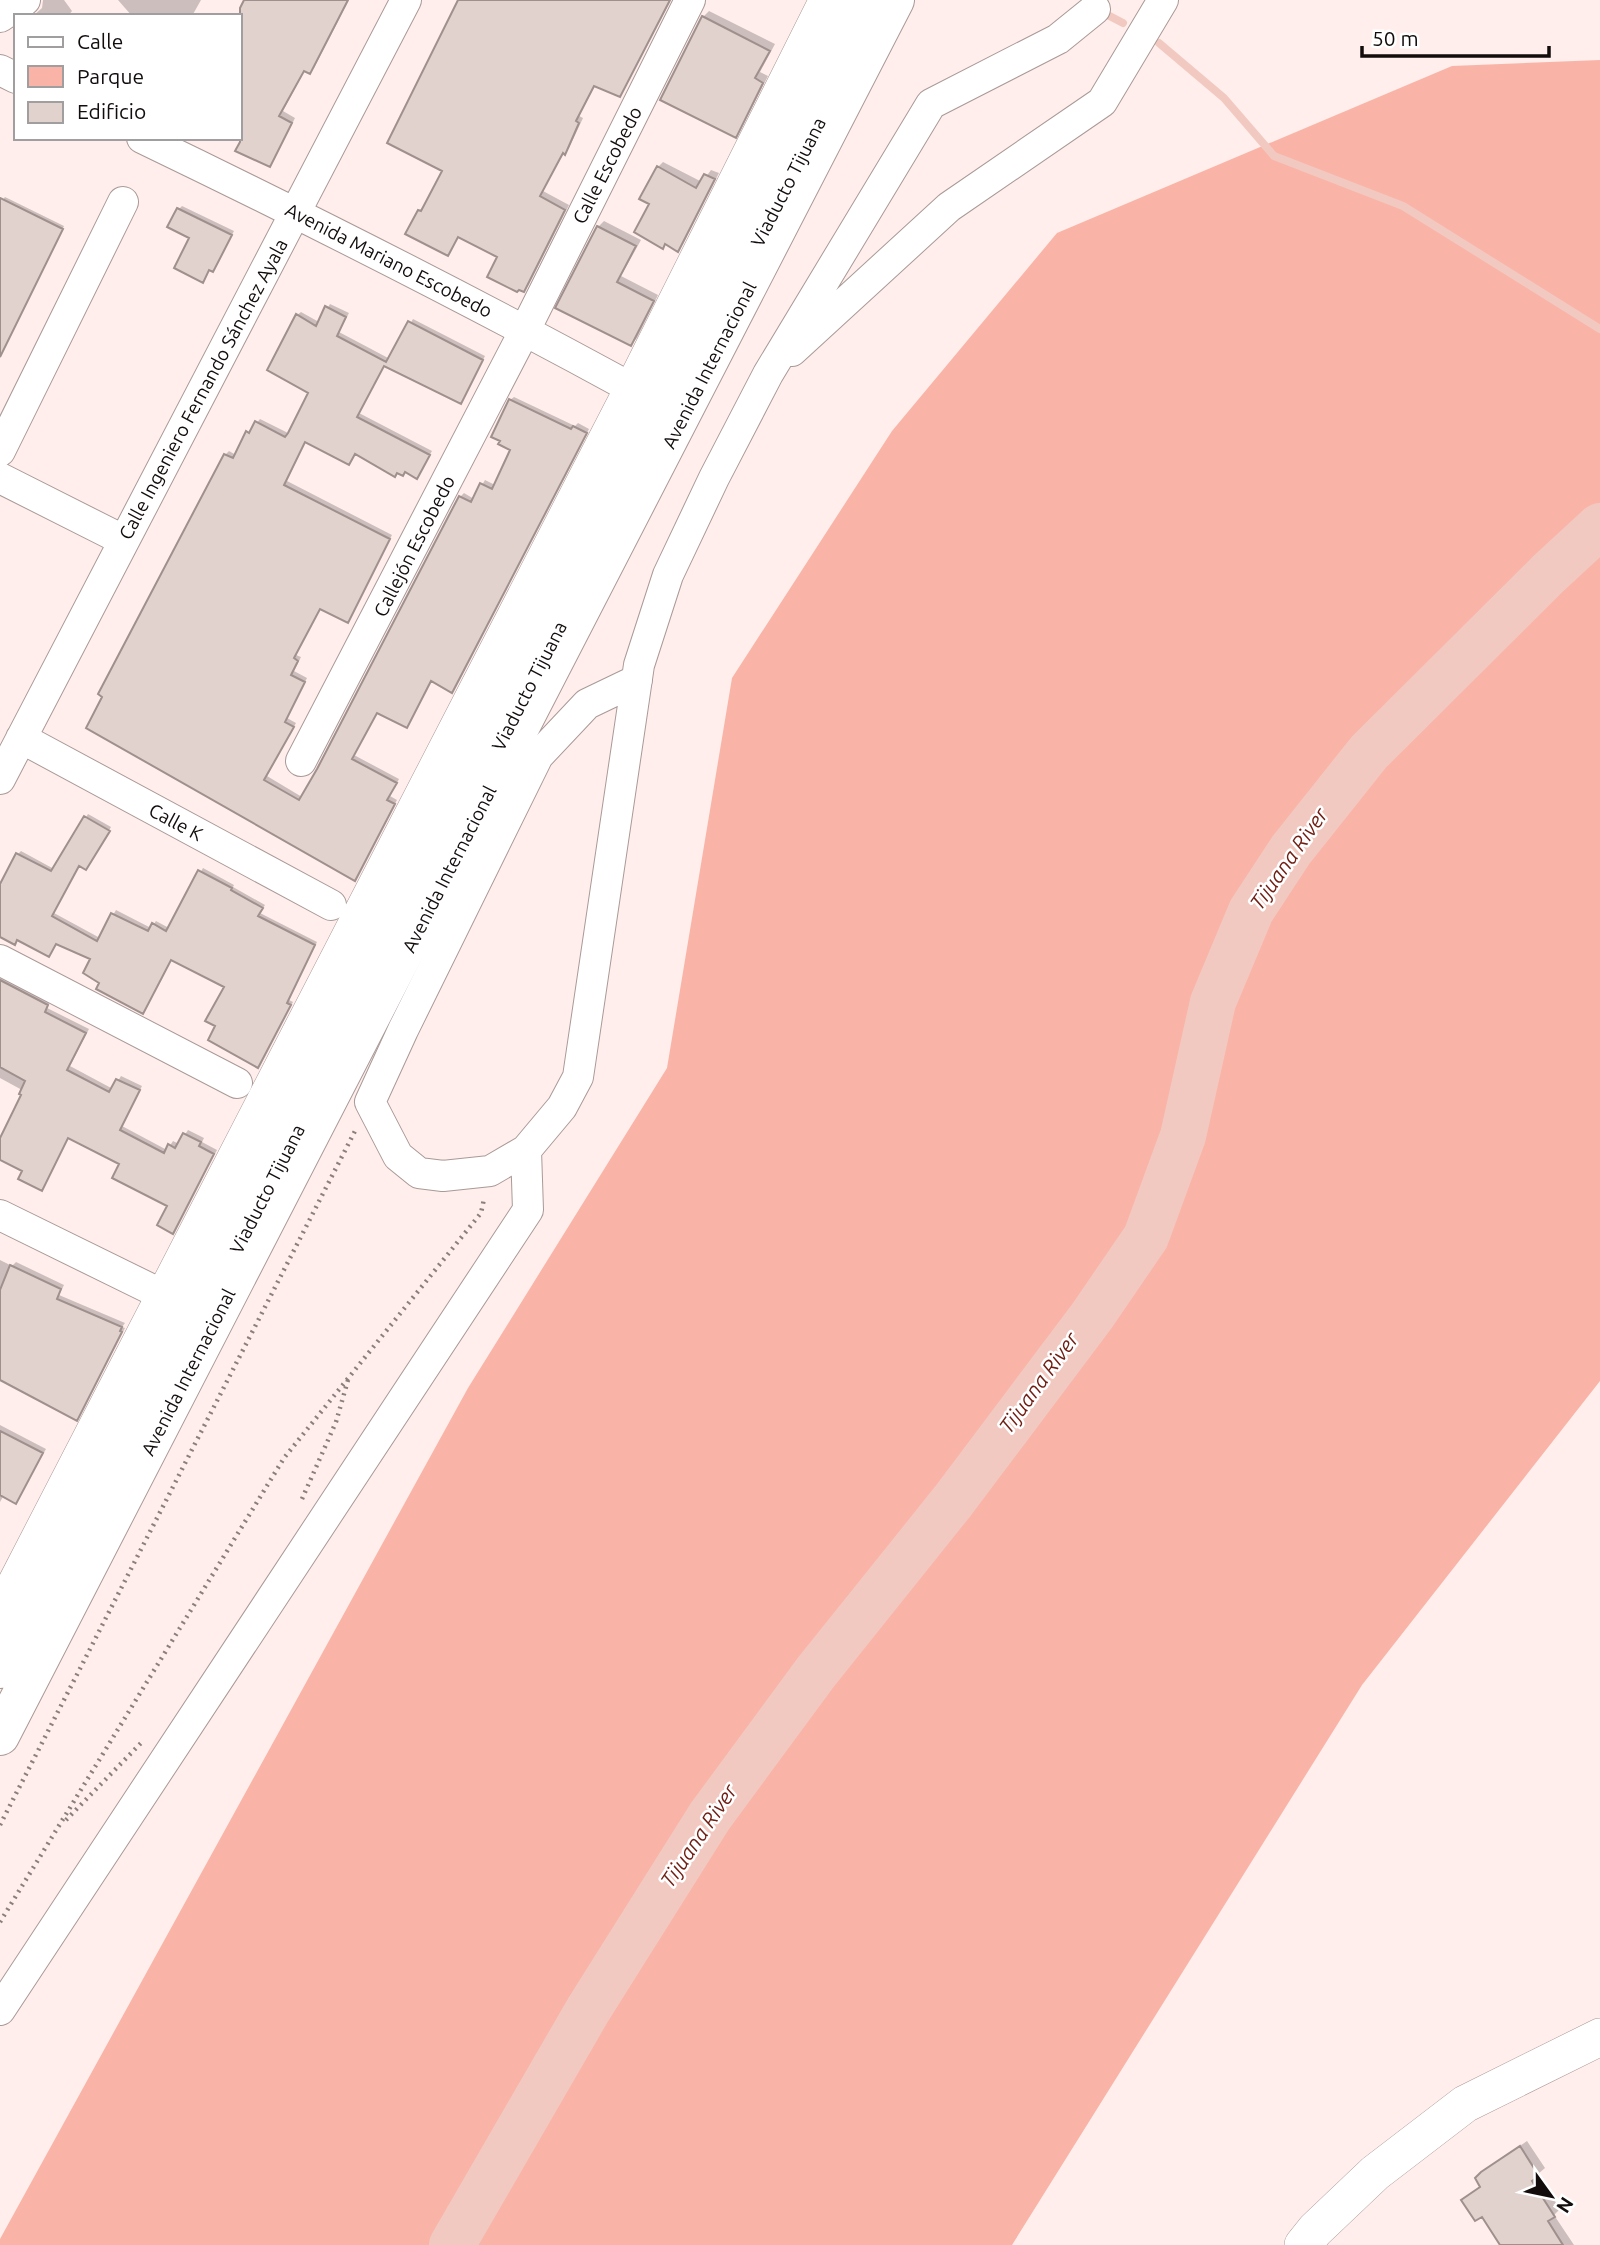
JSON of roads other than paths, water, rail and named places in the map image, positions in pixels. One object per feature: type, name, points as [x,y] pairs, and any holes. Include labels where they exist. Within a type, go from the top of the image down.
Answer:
[{"type":"highway","name":"Avenida Internacional","points":[[0,1669],[861,0]]},
{"type":"highway","name":"Viaducto Tijuana","points":[[0,1684],[871,0]]},
{"type":"highway","name":"Viaducto Tijuana","points":[[0,1706],[882,0]]},
{"type":"highway","name":"Avenida Internacional","points":[[0,1736],[895,0]]},
{"type":"main road","points":[[0,1615],[633,389],[828,0]]},
{"type":"main road","points":[[1303,2245],[1315,2230],[1375,2173],[1465,2104],[1600,2037]]},
{"type":"street","points":[[0,18],[25,0]]},
{"type":"street","name":"Calle Ingeniero Fernando Sánchez Ayala","points":[[0,779],[406,0]]},
{"type":"street","name":"Calle Escobedo","points":[[525,330],[690,0]]},
{"type":"street","points":[[768,374],[948,207],[1102,102],[1164,0]]},
{"type":"street","points":[[636,680],[587,704],[538,757],[370,1102],[398,1156],[419,1173],[443,1176],[490,1171],[526,1150],[562,1107],[578,1077],[639,665],[667,575],[768,374],[931,104],[1058,39],[1095,9]]},
{"type":"street","name":"Avenida Mariano Escobedo","points":[[146,140],[296,212],[633,389]]},
{"type":"street","points":[[0,451],[123,202]]},
{"type":"street","name":"Callejón Escobedo","points":[[301,761],[525,330]]},
{"type":"street","points":[[0,478],[123,541]]},
{"type":"street","name":"Calle K","points":[[21,738],[331,905]]},
{"type":"street","points":[[0,960],[237,1083]]},
{"type":"street","points":[[0,2010],[528,1210],[526,1150]]},
{"type":"street","points":[[0,1215],[165,1296]]},
{"type":"waterway","points":[[1100,11],[1123,23]]},
{"type":"waterway","points":[[1159,43],[1224,98],[1274,156],[1403,206],[1600,329]]},
{"type":"waterway","name":"Tijuana River","points":[[452,2245],[588,2010],[710,1816],[816,1672],[953,1501],[1092,1316],[1146,1237],[1183,1136],[1213,1002],[1251,911],[1291,850],[1369,752],[1600,526]]}]
